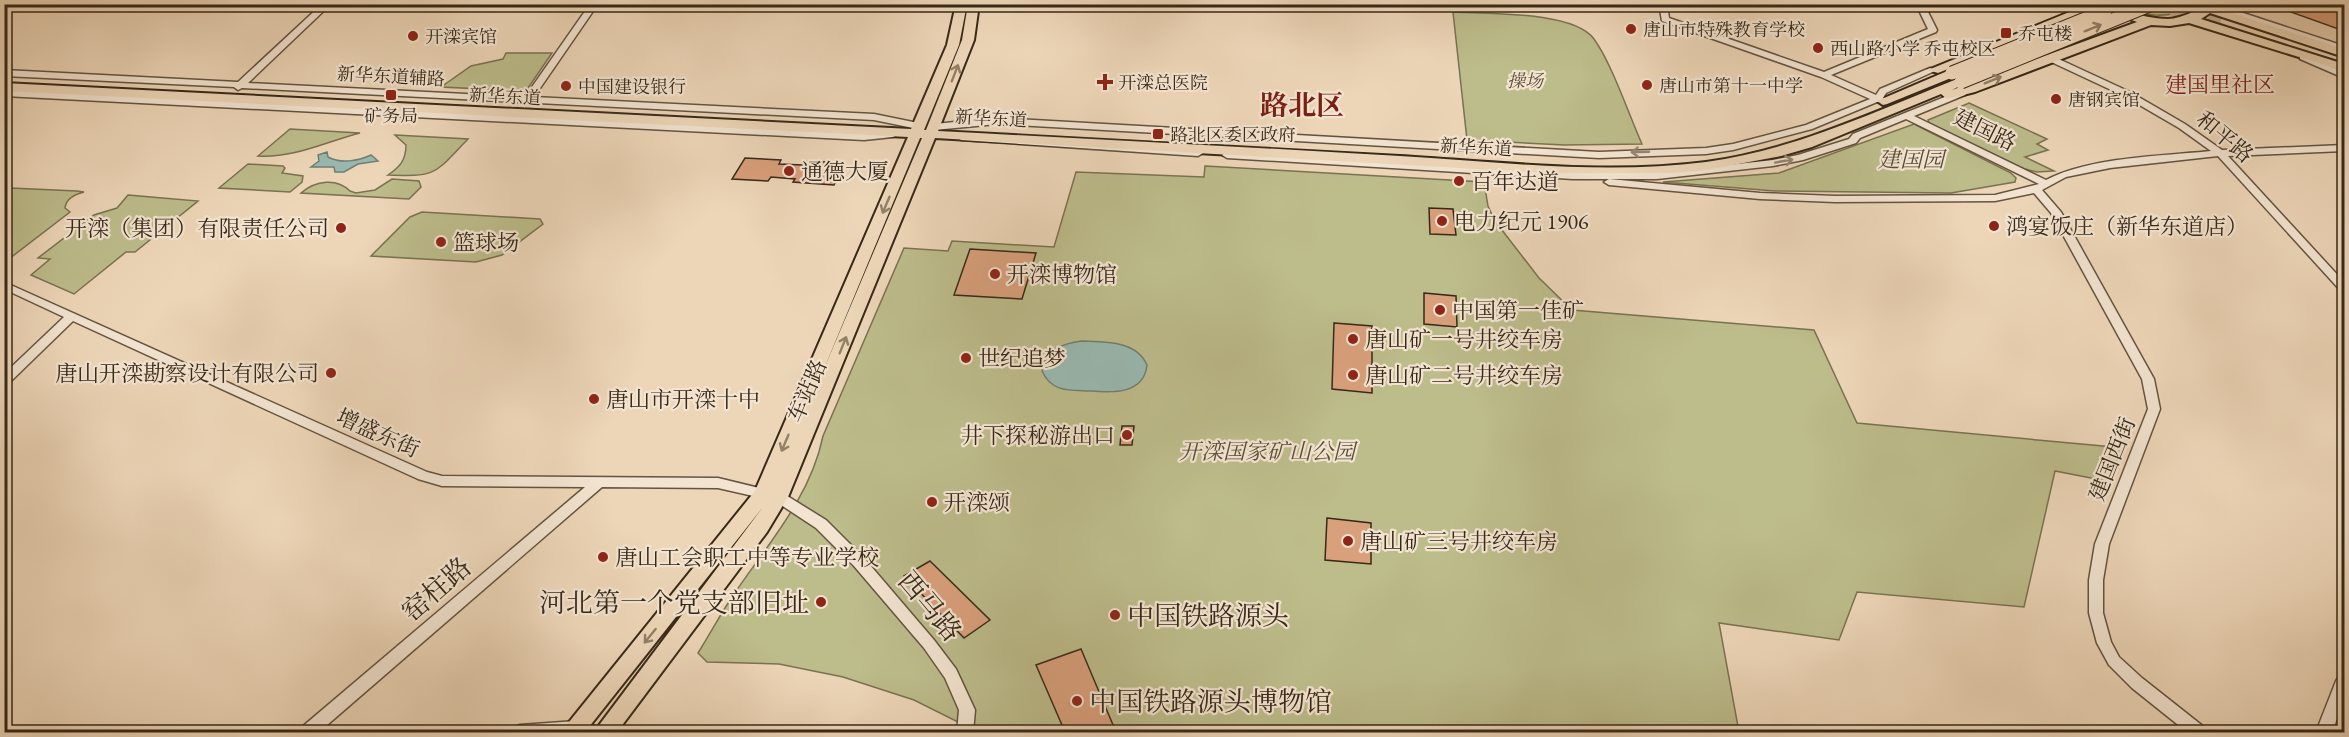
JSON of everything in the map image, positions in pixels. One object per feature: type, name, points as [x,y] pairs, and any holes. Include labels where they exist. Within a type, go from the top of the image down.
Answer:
[{"type":"main road","name":"车站路","points":[[925,129],[953,45],[962,4]]},
{"type":"main road","name":"车站路","points":[[605,732],[760,527],[925,129],[968,40],[974,4]]},
{"type":"main road","points":[[1905,94],[1933,70],[2100,4],[2150,21]]},
{"type":"main road","points":[[1961,81],[2122,4]]},
{"type":"main road","points":[[1961,81],[2152,4]]},
{"type":"main road","points":[[2188,19],[2209,6],[2344,51]]},
{"type":"main road","points":[[1961,81],[2050,58],[2150,21],[2188,19],[2344,69]]},
{"type":"main road","points":[[2344,57],[2223,22],[2344,63]]},
{"type":"main road","name":"新华东道","points":[[4,81],[630,120],[925,129],[1611,164],[1693,159],[1757,149],[1798,137],[1880,100],[1961,81]]},
{"type":"main road","name":"新华东道","points":[[925,129],[1582,171],[1670,169],[1757,157],[1807,144],[1917,102],[1961,81]]},
{"type":"main road","name":"新华东道","points":[[4,87],[227,95]]},
{"type":"main road","name":"车站路","points":[[581,731],[771,496]]},
{"type":"street","points":[[227,95],[327,4]]},
{"type":"street","points":[[528,99],[594,4]]},
{"type":"street","points":[[1663,4],[1665,19],[1824,75],[1880,100],[1883,91],[1933,70]]},
{"type":"street","points":[[1824,75],[1933,30],[1920,4]]},
{"type":"street","points":[[2188,19],[2344,69]]},
{"type":"street","points":[[2303,57],[2344,75]]},
{"type":"street","name":"和平路","points":[[2050,58],[2127,94],[2182,126],[2220,153],[2344,288]]},
{"type":"street","name":"新华东道辅路","points":[[4,72],[227,95]]},
{"type":"street","points":[[1595,177],[1698,174],[1800,158],[1853,141],[1856,136],[1905,115],[1961,81]]},
{"type":"street","name":"新华东道辅路","points":[[4,93],[528,99],[874,117],[985,141],[1595,177]]},
{"type":"street","name":"建国路","points":[[1905,115],[2041,186]]},
{"type":"street","points":[[1582,171],[1617,185],[1732,194],[1835,199],[1995,198],[2041,186],[2063,175],[2110,165],[2220,153],[2344,148]]},
{"type":"street","name":"建国西街","points":[[2041,186],[2148,379],[2154,409],[2102,544],[2096,580],[2096,613],[2104,643],[2125,672],[2198,732]]},
{"type":"street","name":"增盛东街","points":[[4,285],[423,476],[460,484],[718,483],[771,496]]},
{"type":"street","points":[[4,381],[72,316]]},
{"type":"street","name":"窑柱路","points":[[308,732],[597,484]]},
{"type":"street","name":"西马路","points":[[771,496],[821,524],[859,562],[929,644],[951,674],[967,710],[965,732]]},
{"type":"street","points":[[2324,732],[2344,681]]},
{"type":"street","points":[[520,732],[581,731]]},
{"type":"green space","points":[[2116,5],[2195,5],[2175,13],[2156,15]]},
{"type":"green space","name":"操场","points":[[1453,12],[1529,16],[1568,23],[1584,30],[1601,50],[1642,144],[1564,145],[1467,140]]},
{"type":"green space","points":[[506,53],[552,53],[526,91],[441,87],[471,66],[503,59]]},
{"type":"green space","points":[[1969,103],[2047,139],[2037,144],[2048,150],[2025,157],[2054,171],[2037,172],[2021,168],[1929,123],[1928,120]]},
{"type":"green space","name":"建国园","points":[[1914,124],[2011,173],[2016,178],[2015,182],[1951,193],[1775,191],[1663,182],[1779,173]]},
{"type":"green space","points":[[290,129],[360,133],[285,155],[258,156]]},
{"type":"green space","points":[[395,135],[468,139],[434,171],[417,175],[388,175],[402,163],[406,150],[406,145]]},
{"type":"green space","points":[[248,164],[283,166],[285,168],[282,173],[303,176],[302,182],[290,192],[219,188]]},
{"type":"green space","name":"开滦国家矿山公园","points":[[1205,166],[1484,182],[1488,206],[1495,221],[1539,278],[1572,310],[1814,330],[1857,423],[2124,448],[2106,481],[2055,471],[2024,607],[1857,592],[1839,640],[1719,623],[1739,732],[978,732],[914,700],[843,677],[779,664],[707,662],[698,653],[729,601],[799,499],[817,458],[823,436],[904,248],[948,251],[952,241],[1054,247],[1076,172],[1204,177]]},
{"type":"green space","points":[[392,179],[419,181],[421,187],[409,199],[301,193],[313,185],[333,182],[356,193],[375,190]]},
{"type":"green space","points":[[10,188],[84,192],[69,199],[65,208],[70,212],[5,262],[5,192]]},
{"type":"green space","points":[[128,195],[198,201],[135,252],[126,252],[74,294],[31,275],[50,259],[38,258],[94,215],[117,208]]},
{"type":"green space","points":[[422,212],[540,219],[543,224],[502,255],[476,262],[371,256],[410,217]]},
{"type":"water","points":[[327,152],[328,157],[338,160],[355,160],[371,155],[378,161],[358,164],[344,172],[335,172],[334,167],[311,167],[319,161],[318,155]]},
{"type":"water","points":[[1081,341],[1118,344],[1135,351],[1147,365],[1145,375],[1140,382],[1126,390],[1100,392],[1056,387],[1042,371],[1046,358],[1061,346]]},
{"type":"building","points":[[2274,4],[2344,4],[2344,31],[2274,6]]},
{"type":"building","name":"通德大厦","points":[[745,158],[781,160],[779,164],[803,165],[805,161],[845,163],[834,185],[793,182],[795,179],[771,177],[768,181],[732,179]]},
{"type":"building","name":"电力纪元 1906","points":[[1429,208],[1453,209],[1456,235],[1430,234]]},
{"type":"building","name":"开滦博物馆","points":[[970,249],[1036,253],[1022,299],[954,295]]},
{"type":"building","name":"中国第一佳矿","points":[[1424,293],[1456,296],[1457,327],[1424,324]]},
{"type":"building","points":[[1334,323],[1372,326],[1372,393],[1332,389]]},
{"type":"building","name":"井下探秘游出口","points":[[1122,426],[1134,426],[1132,445],[1120,445]]},
{"type":"building","name":"唐山矿三号井绞车房","points":[[1327,518],[1371,523],[1371,564],[1325,560]]},
{"type":"building","points":[[930,561],[990,620],[964,638],[904,576]]},
{"type":"building","name":"中国铁路源头博物馆","points":[[1081,649],[1116,732],[1065,732],[1036,665]]},
{"type":"tunnel","points":[[2153,4],[2224,24]]},
{"type":"place","name":"唐山市特殊教育学校","points":[[1631,29]]},
{"type":"place","name":"乔屯楼","points":[[2006,33]]},
{"type":"place","name":"开滦宾馆","points":[[413,36]]},
{"type":"place","name":"西山路小学 乔屯校区","points":[[1818,48]]},
{"type":"place","name":"开滦总医院","points":[[1105,82]]},
{"type":"place","name":"唐山市第十一中学","points":[[1647,85]]},
{"type":"place","name":"中国建设银行","points":[[566,86]]},
{"type":"place","name":"矿务局","points":[[391,95]]},
{"type":"place","name":"唐钢宾馆","points":[[2056,99]]},
{"type":"place","name":"路北区委区政府","points":[[1158,134]]},
{"type":"place","name":"通德大厦","points":[[789,171]]},
{"type":"place","name":"百年达道","points":[[1459,181]]},
{"type":"place","name":"电力纪元 1906","points":[[1442,221]]},
{"type":"place","name":"鸿宴饭庄（新华东道店）","points":[[1994,226]]},
{"type":"place","name":"开滦（集团）有限责任公司","points":[[341,228]]},
{"type":"place","name":"篮球场","points":[[441,242]]},
{"type":"place","name":"开滦博物馆","points":[[995,274]]},
{"type":"place","name":"中国第一佳矿","points":[[1440,310]]},
{"type":"place","name":"唐山矿一号井绞车房","points":[[1353,339]]},
{"type":"place","name":"世纪追梦","points":[[966,358]]},
{"type":"place","name":"唐山开滦勘察设计有限公司","points":[[331,373]]},
{"type":"place","name":"唐山矿二号井绞车房","points":[[1353,375]]},
{"type":"place","name":"唐山市开滦十中","points":[[594,399]]},
{"type":"place","name":"井下探秘游出口","points":[[1127,435]]},
{"type":"place","name":"开滦颂","points":[[932,502]]},
{"type":"place","name":"唐山矿三号井绞车房","points":[[1348,541]]},
{"type":"place","name":"唐山工会职工中等专业学校","points":[[603,557]]},
{"type":"place","name":"河北第一个党支部旧址","points":[[821,602]]},
{"type":"place","name":"中国铁路源头","points":[[1115,615]]},
{"type":"place","name":"中国铁路源头博物馆","points":[[1077,701]]},
{"type":"district","name":"建国里社区","points":[[2220,84]]},
{"type":"district","name":"路北区","points":[[1302,105]]}]
